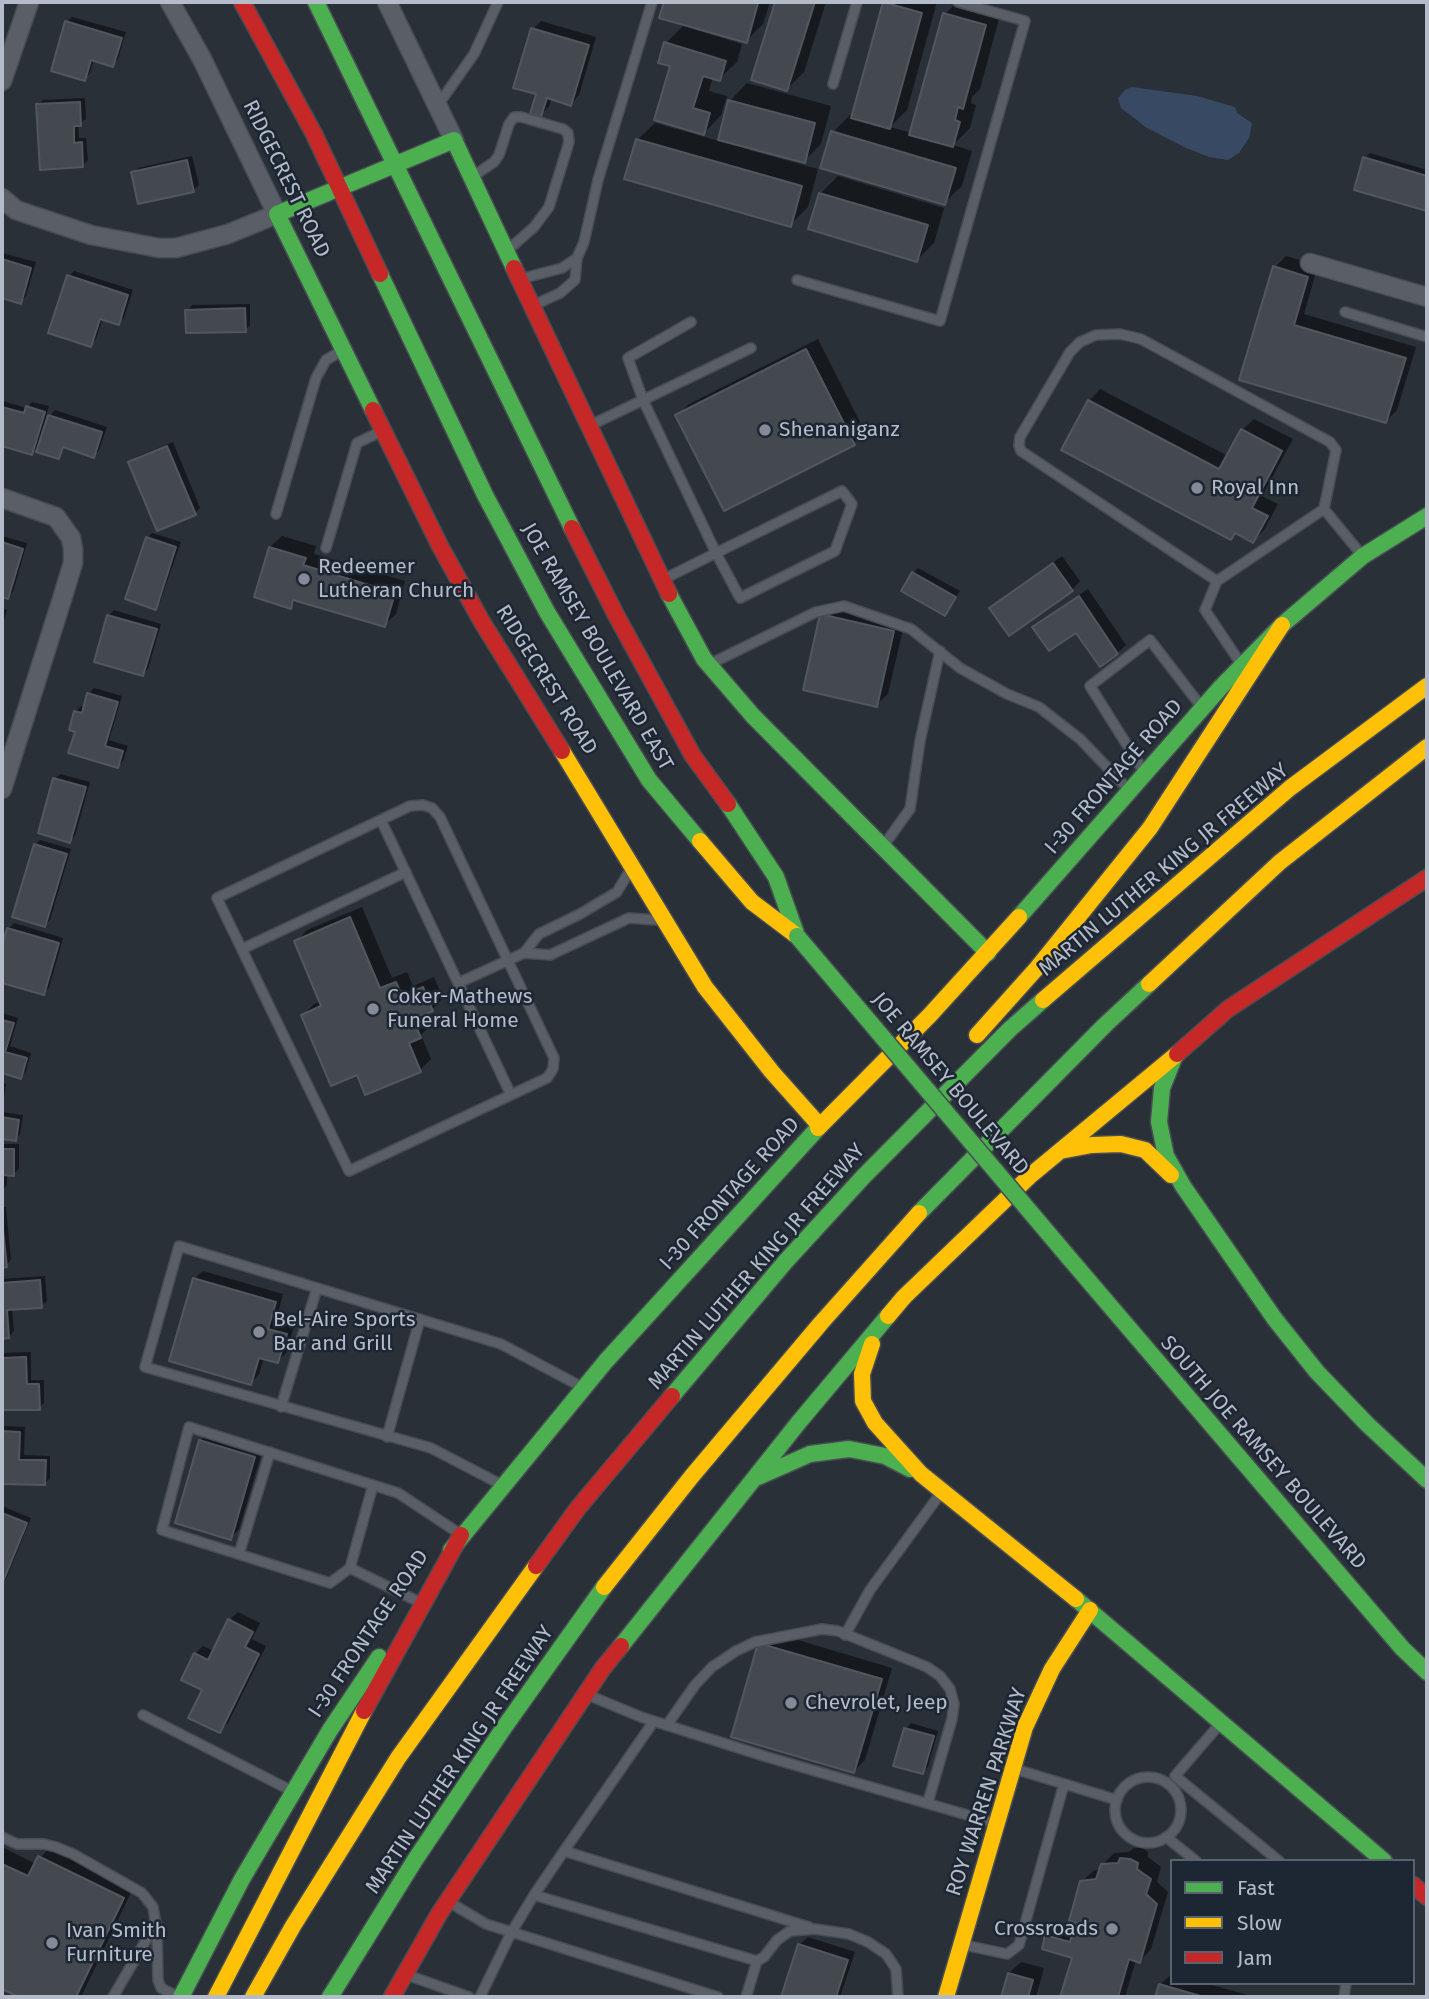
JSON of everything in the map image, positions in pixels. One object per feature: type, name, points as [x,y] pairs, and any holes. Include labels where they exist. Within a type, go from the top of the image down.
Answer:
[{"type":"main road","name":"JOE RAMSEY BOULEVARD EAST","points":[[242,2],[314,134],[485,495],[547,612],[649,780],[752,902],[797,936]]},
{"type":"main road","name":"JOE RAMSEY BOULEVARD EAST","points":[[316,2],[511,406],[616,615],[693,756],[733,810],[776,877],[797,936]]},
{"type":"main road","points":[[278,214],[454,140],[662,580],[708,664],[753,716],[988,953]]},
{"type":"main road","name":"RIDGECREST ROAD","points":[[278,214],[440,546],[482,622],[705,988],[772,1072],[820,1126]]},
{"type":"main road","name":"I-30 FRONTAGE ROAD","points":[[180,1997],[242,1879],[330,1730],[461,1535],[583,1388],[820,1126],[930,1016],[988,953],[1242,665],[1282,625],[1363,556],[1427,516]]},
{"type":"main road","points":[[966,1047],[1037,968],[1150,828],[1282,625]]},
{"type":"main road","name":"MARTIN LUTHER KING JR FREEWAY","points":[[253,1997],[293,1926],[398,1758],[578,1508],[730,1326],[864,1176],[1010,1029],[1157,900],[1290,788],[1427,686]]},
{"type":"main road","name":"MARTIN LUTHER KING JR FREEWAY","points":[[330,1997],[415,1860],[503,1729],[590,1608],[692,1476],[821,1322],[913,1219],[1105,1025],[1280,862],[1427,747]]},
{"type":"main road","points":[[393,1997],[447,1901],[603,1668],[799,1422],[904,1297],[1006,1198],[1228,1009],[1425,885]]},
{"type":"main road","name":"JOE RAMSEY BOULEVARD","points":[[797,936],[1070,1259]]},
{"type":"main road","points":[[1175,1056],[1162,1088],[1159,1122],[1166,1156],[1183,1186],[1274,1318],[1317,1372],[1427,1480]]},
{"type":"main road","points":[[864,1176],[894,1126],[939,1076]]},
{"type":"main road","points":[[1060,1151],[1092,1145],[1121,1144],[1145,1150],[1183,1186]]},
{"type":"main road","name":"SOUTH JOE RAMSEY BOULEVARD","points":[[1070,1259],[1376,1618],[1427,1672]]},
{"type":"main road","points":[[876,1332],[862,1374],[863,1401],[875,1423],[921,1474],[1090,1610],[1382,1859]]},
{"type":"main road","points":[[756,1479],[810,1454],[849,1449],[885,1456],[921,1474]]},
{"type":"main road","points":[[216,1997],[353,1732],[461,1535]]},
{"type":"main road","name":"ROY WARREN PARKWAY","points":[[946,1997],[1012,1768],[1038,1697],[1052,1669],[1090,1610]]},
{"type":"street","points":[[2,81],[29,2]]},
{"type":"street","name":"RIDGECREST ROAD","points":[[170,2],[202,59],[278,214]]},
{"type":"street","points":[[387,2],[454,140]]},
{"type":"street","points":[[2,198],[16,210],[91,235],[159,248],[176,248],[228,234],[278,214]]},
{"type":"street","points":[[1310,263],[1427,298]]},
{"type":"street","points":[[2,498],[56,517],[71,538],[74,549],[73,563],[2,789]]},
{"type":"lane","points":[[438,105],[474,54],[498,2]]},
{"type":"lane","points":[[533,306],[560,293],[575,280],[577,258],[584,242],[598,180],[652,2]]},
{"type":"lane","points":[[833,84],[857,2]]},
{"type":"lane","points":[[797,280],[940,321],[1025,21],[958,2]]},
{"type":"lane","points":[[472,177],[494,162],[499,155],[514,117],[563,129],[568,133],[569,142],[549,207],[534,227],[507,251]]},
{"type":"lane","points":[[520,279],[562,268],[577,258]]},
{"type":"lane","points":[[1345,312],[1427,337]]},
{"type":"lane","points":[[662,580],[716,553],[842,491],[852,504],[835,551],[740,598],[716,553],[643,400],[628,358],[691,322]]},
{"type":"lane","points":[[1217,581],[1021,450],[1018,445],[1020,437],[1070,352],[1080,342],[1096,335],[1120,334],[1140,339],[1330,442],[1336,450],[1324,509],[1217,581],[1205,610],[1242,665]]},
{"type":"lane","points":[[589,426],[751,348]]},
{"type":"lane","points":[[276,514],[316,378],[326,360],[344,350]]},
{"type":"lane","points":[[326,548],[357,443],[384,431]]},
{"type":"lane","points":[[1324,509],[1363,556]]},
{"type":"lane","points":[[708,664],[816,611],[844,606],[911,629],[960,668],[995,688],[1040,707],[1080,739],[1130,791]]},
{"type":"lane","points":[[1144,774],[1090,686],[1150,640],[1216,726]]},
{"type":"lane","points":[[883,846],[910,809],[920,741],[940,651]]},
{"type":"lane","points":[[410,806],[432,808],[440,817],[554,1058],[553,1069],[547,1078],[349,1171],[242,949],[216,898],[410,806]]},
{"type":"lane","points":[[381,820],[511,1095]]},
{"type":"lane","points":[[524,953],[539,934],[617,892],[632,867]]},
{"type":"lane","points":[[242,949],[406,873]]},
{"type":"lane","points":[[458,983],[524,953],[550,955],[629,918],[664,922]]},
{"type":"lane","points":[[503,1485],[431,1448],[145,1367],[179,1246],[501,1344],[583,1388]]},
{"type":"lane","points":[[281,1407],[317,1288]]},
{"type":"lane","points":[[387,1437],[420,1320]]},
{"type":"lane","points":[[373,1485],[350,1568],[331,1583],[162,1530],[189,1427],[270,1452],[398,1493],[461,1535]]},
{"type":"lane","points":[[239,1554],[270,1452]]},
{"type":"lane","points":[[845,1635],[870,1590],[942,1491]]},
{"type":"lane","points":[[350,1568],[417,1601]]},
{"type":"lane","points":[[667,1725],[695,1685],[712,1667],[736,1651],[755,1642],[831,1629],[927,1667],[940,1676],[950,1689],[954,1704],[952,1719],[928,1802]]},
{"type":"lane","points":[[587,1694],[654,1721],[767,1757],[996,1823]]},
{"type":"lane","points":[[143,1715],[293,1792]]},
{"type":"lane","points":[[480,1997],[511,1933],[534,1895],[654,1721]]},
{"type":"lane","points":[[1172,1780],[1222,1722]]},
{"type":"lane","points":[[1012,1768],[1117,1800]]},
{"type":"lane","points":[[1172,1780],[1181,1806],[1178,1824],[1167,1837],[1141,1842],[1125,1833],[1116,1818],[1120,1792],[1134,1780],[1152,1777],[1172,1780],[1276,1859]]},
{"type":"lane","points":[[961,1944],[1007,1954],[1019,1945],[1065,1784]]},
{"type":"lane","points":[[2,1837],[17,1844],[56,1847],[142,1893],[153,1907],[156,1923],[158,1980],[162,1988],[180,1997]]},
{"type":"lane","points":[[1167,1837],[1194,1859]]},
{"type":"lane","points":[[564,1851],[815,1929],[849,1934],[868,1942],[886,1954],[896,1969],[898,1997]]},
{"type":"lane","points":[[534,1895],[757,1961]]},
{"type":"lane","points":[[447,1901],[486,1924],[511,1933],[718,1997]]},
{"type":"lane","points":[[113,1997],[156,1923]]},
{"type":"lane","points":[[746,1997],[757,1961],[764,1957],[777,1940],[790,1931],[815,1929]]},
{"type":"lane","points":[[405,1974],[467,1997]]},
{"type":"water","points":[[1132,87],[1197,96],[1235,107],[1237,113],[1252,123],[1249,138],[1239,153],[1228,160],[1209,157],[1186,148],[1147,128],[1121,108],[1118,98]]},
{"type":"building","points":[[664,2],[758,3],[747,43],[659,18]]},
{"type":"building","points":[[775,2],[815,2],[787,91],[751,80]]},
{"type":"building","points":[[883,2],[922,13],[890,129],[851,118]]},
{"type":"building","points":[[943,13],[986,25],[963,109],[958,107],[955,120],[960,122],[953,147],[909,135]]},
{"type":"building","points":[[65,21],[122,38],[113,67],[91,60],[85,81],[51,71]]},
{"type":"building","points":[[531,28],[589,45],[571,106],[547,98],[541,117],[530,114],[536,94],[513,88]]},
{"type":"building","points":[[664,42],[726,61],[720,81],[703,76],[693,108],[710,113],[704,135],[654,120],[670,66],[658,63]]},
{"type":"building","points":[[728,100],[815,123],[805,163],[718,140]]},
{"type":"building","points":[[80,102],[81,126],[74,126],[74,143],[82,142],[83,167],[40,170],[36,104]]},
{"type":"building","points":[[831,131],[956,168],[945,205],[820,168]]},
{"type":"building","points":[[636,139],[802,186],[791,227],[624,179]]},
{"type":"building","points":[[1363,157],[1427,176],[1427,211],[1354,190]]},
{"type":"building","points":[[187,160],[194,192],[138,204],[131,172]]},
{"type":"building","points":[[819,193],[928,225],[917,262],[808,229]]},
{"type":"building","points":[[2,259],[31,268],[21,304],[2,298]]},
{"type":"building","points":[[1273,266],[1308,277],[1294,325],[1406,358],[1386,423],[1239,380]]},
{"type":"building","points":[[67,275],[128,295],[119,325],[100,319],[91,347],[48,333]]},
{"type":"building","points":[[245,308],[246,332],[186,333],[185,310]]},
{"type":"building","name":"Shenaniganz","points":[[806,349],[855,445],[724,511],[675,415]]},
{"type":"building","name":"Royal Inn","points":[[1088,400],[1219,469],[1241,429],[1282,451],[1252,508],[1268,516],[1253,543],[1235,533],[1231,540],[1061,450]]},
{"type":"building","points":[[26,406],[45,412],[32,455],[2,446],[2,407],[24,413]]},
{"type":"building","points":[[48,415],[102,432],[94,458],[63,447],[59,459],[36,452]]},
{"type":"building","points":[[167,446],[196,515],[157,531],[128,462]]},
{"type":"building","points":[[146,537],[176,547],[156,610],[125,599]]},
{"type":"building","points":[[2,542],[23,549],[8,599],[2,597]]},
{"type":"building","name":"Redeemer Lutheran Church","points":[[269,547],[306,558],[303,565],[395,593],[385,627],[293,600],[291,609],[254,597]]},
{"type":"building","points":[[1053,563],[1073,591],[1009,636],[989,608]]},
{"type":"building","points":[[912,572],[956,597],[945,616],[901,591]]},
{"type":"building","points":[[1079,596],[1118,654],[1100,667],[1076,633],[1049,651],[1032,627]]},
{"type":"building","points":[[820,614],[894,631],[877,707],[803,690]]},
{"type":"building","points":[[107,615],[157,629],[143,676],[94,662]]},
{"type":"building","points":[[87,693],[118,702],[105,746],[123,751],[118,768],[68,753],[75,732],[69,730],[74,711],[82,713]]},
{"type":"building","points":[[53,778],[86,787],[70,843],[38,833]]},
{"type":"building","points":[[34,844],[67,854],[45,927],[12,917]]},
{"type":"building","name":"Coker-Mathews Funeral Home","points":[[350,917],[380,988],[396,982],[402,996],[423,987],[433,1011],[413,1019],[421,1038],[409,1043],[421,1072],[365,1095],[357,1075],[331,1086],[301,1015],[321,1006],[294,941]]},
{"type":"building","points":[[7,928],[59,943],[44,995],[2,983],[2,945]]},
{"type":"building","points":[[2,1020],[14,1023],[5,1052],[27,1058],[21,1079],[2,1073]]},
{"type":"building","points":[[2,1117],[19,1120],[16,1141],[2,1139]]},
{"type":"building","points":[[2,1149],[14,1149],[14,1176],[2,1175]]},
{"type":"building","points":[[2,1220],[7,1267],[2,1268]]},
{"type":"building","points":[[193,1278],[276,1302],[268,1329],[287,1334],[278,1363],[259,1358],[251,1385],[169,1361]]},
{"type":"building","points":[[40,1280],[42,1308],[7,1310],[9,1338],[2,1339],[2,1283]]},
{"type":"building","points":[[26,1357],[27,1384],[39,1384],[40,1410],[2,1410],[2,1358]]},
{"type":"building","points":[[2,1431],[20,1432],[19,1460],[46,1460],[45,1485],[2,1484]]},
{"type":"building","points":[[199,1440],[255,1457],[231,1540],[175,1523]]},
{"type":"building","points":[[2,1513],[27,1523],[2,1584]]},
{"type":"building","points":[[228,1619],[253,1632],[245,1647],[259,1654],[220,1733],[188,1718],[202,1690],[181,1680],[194,1653],[208,1660]]},
{"type":"building","points":[[758,1643],[882,1679],[854,1773],[731,1737]]},
{"type":"building","points":[[904,1728],[934,1736],[923,1774],[893,1766]]},
{"type":"building","name":"Ivan Smith Furniture","points":[[38,1856],[124,1898],[76,1997],[19,1997],[2,1989],[2,1864],[28,1876]]},
{"type":"building","name":"Crossroads","points":[[1120,1858],[1138,1863],[1137,1869],[1151,1879],[1146,1894],[1157,1904],[1140,1963],[1129,1959],[1118,1997],[1060,1997],[1072,1958],[1042,1949],[1045,1935],[1070,1942],[1075,1923],[1069,1921],[1080,1881],[1096,1879],[1101,1864],[1118,1863]]},
{"type":"building","points":[[798,1944],[848,1960],[836,1997],[781,1997]]},
{"type":"building","points":[[1008,1973],[1033,1980],[1028,1997],[1001,1997]]},
{"type":"building","points":[[1159,1984],[1204,1997],[1155,1997]]},
{"type":"traffic: fast","points":[[316,2],[572,528]]},
{"type":"traffic: fast","points":[[373,410],[277,214],[454,140],[514,268]]},
{"type":"traffic: fast","points":[[380,274],[485,495],[547,612],[649,780],[700,841]]},
{"type":"traffic: fast","points":[[1019,917],[1221,687],[1282,625],[1363,556],[1427,516]]},
{"type":"traffic: fast","points":[[669,594],[704,659],[753,716],[988,953]]},
{"type":"traffic: fast","points":[[728,804],[776,877],[797,936]]},
{"type":"traffic: fast","points":[[797,936],[1070,1259]]},
{"type":"traffic: fast","points":[[919,1213],[1149,984]]},
{"type":"traffic: fast","points":[[672,1396],[786,1261],[864,1176],[1010,1029],[1043,1000]]},
{"type":"traffic: fast","points":[[1174,1058],[1162,1088],[1159,1122],[1166,1156],[1183,1186],[1274,1318],[1317,1372],[1427,1480]]},
{"type":"traffic: fast","points":[[451,1550],[606,1361],[818,1128]]},
{"type":"traffic: fast","points":[[1070,1259],[1402,1648],[1427,1672]]},
{"type":"traffic: fast","points":[[621,1646],[799,1422],[888,1316]]},
{"type":"traffic: fast","points":[[758,1477],[810,1454],[849,1449],[885,1456],[910,1469]]},
{"type":"traffic: fast","points":[[330,1997],[415,1860],[503,1729],[604,1587]]},
{"type":"traffic: fast","points":[[1076,1599],[1382,1859]]},
{"type":"traffic: fast","points":[[181,1997],[242,1879],[330,1730],[379,1657]]},
{"type":"traffic: slow","points":[[977,1035],[1037,968],[1150,828],[1282,625]]},
{"type":"traffic: slow","points":[[1043,1000],[1290,788],[1427,686]]},
{"type":"traffic: slow","points":[[1149,984],[1280,862],[1427,747]]},
{"type":"traffic: slow","points":[[562,751],[705,987],[772,1072],[820,1126]]},
{"type":"traffic: slow","points":[[700,841],[752,902],[797,936]]},
{"type":"traffic: slow","points":[[818,1128],[930,1015],[1019,917]]},
{"type":"traffic: slow","points":[[888,1316],[904,1297],[1031,1175],[1177,1054]]},
{"type":"traffic: slow","points":[[1060,1151],[1092,1145],[1121,1144],[1145,1150],[1171,1175]]},
{"type":"traffic: slow","points":[[604,1587],[692,1476],[821,1323],[919,1213]]},
{"type":"traffic: slow","points":[[872,1344],[862,1374],[863,1401],[875,1423],[921,1474],[1076,1599]]},
{"type":"traffic: slow","points":[[253,1997],[293,1926],[398,1758],[536,1566]]},
{"type":"traffic: slow","points":[[946,1997],[1025,1727],[1052,1669],[1090,1610]]},
{"type":"traffic: slow","points":[[216,1997],[364,1711]]},
{"type":"traffic: jam","points":[[242,2],[314,134],[380,274]]},
{"type":"traffic: jam","points":[[514,268],[669,594]]},
{"type":"traffic: jam","points":[[373,410],[440,546],[482,622],[562,751]]},
{"type":"traffic: jam","points":[[572,528],[693,756],[728,804]]},
{"type":"traffic: jam","points":[[1177,1054],[1228,1009],[1427,878]]},
{"type":"traffic: jam","points":[[536,1566],[578,1508],[672,1396]]},
{"type":"traffic: jam","points":[[364,1711],[461,1535]]},
{"type":"traffic: jam","points":[[392,1997],[439,1914],[603,1668],[621,1646]]},
{"type":"traffic: jam","points":[[1415,1887],[1427,1897]]},
{"type":"place","name":"Shenaniganz","points":[[765,430]]},
{"type":"place","name":"Royal Inn","points":[[1197,488]]},
{"type":"place","name":"Redeemer Lutheran Church","points":[[304,579]]},
{"type":"place","name":"Coker-Mathews Funeral Home","points":[[373,1009]]},
{"type":"place","name":"Bel-Aire Sports Bar and Grill","points":[[259,1332]]},
{"type":"place","name":"Chevrolet, Jeep","points":[[791,1703]]},
{"type":"place","name":"Crossroads","points":[[1112,1929]]},
{"type":"place","name":"Ivan Smith Furniture","points":[[52,1943]]}]
